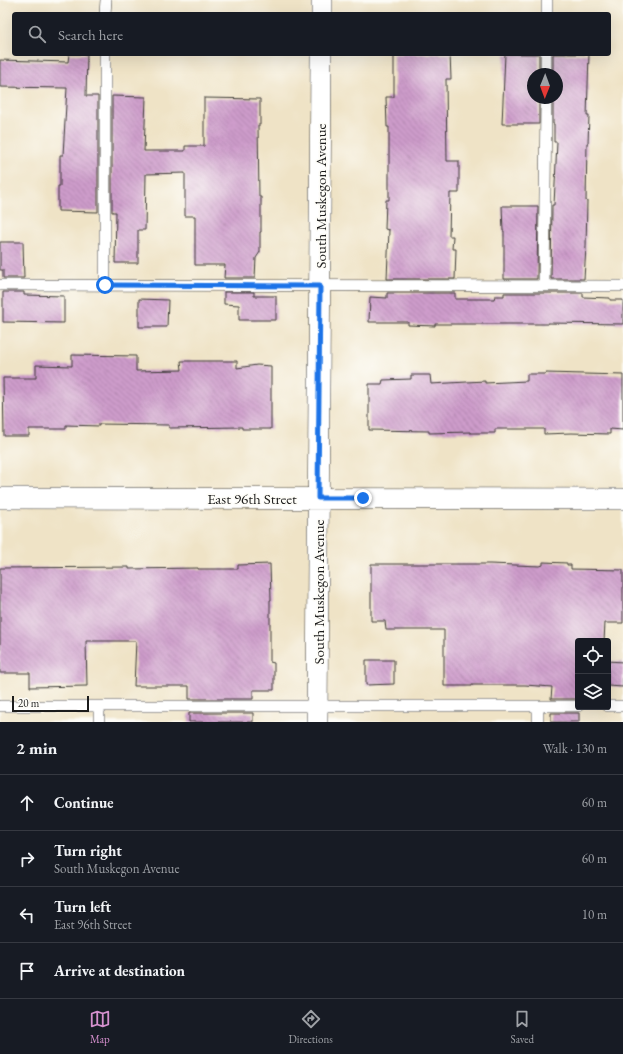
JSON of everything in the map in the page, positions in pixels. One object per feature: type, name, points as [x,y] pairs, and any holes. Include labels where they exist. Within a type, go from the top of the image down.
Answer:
[{"type":"street","points":[[322,0],[322,12]]},
{"type":"street","name":"South Muskegon Avenue","points":[[317,714],[322,56]]},
{"type":"street","name":"East 96th Street","points":[[0,498],[623,499]]},
{"type":"lane","points":[[106,0],[106,12]]},
{"type":"lane","points":[[547,0],[547,12]]},
{"type":"lane","points":[[105,56],[105,285]]},
{"type":"lane","points":[[546,56],[546,68]]},
{"type":"lane","points":[[544,286],[546,104]]},
{"type":"lane","points":[[0,285],[623,286]]},
{"type":"lane","points":[[0,706],[99,706],[317,714],[575,706]]},
{"type":"lane","points":[[99,706],[99,722]]},
{"type":"lane","points":[[538,706],[538,722]]},
{"type":"lane","points":[[611,706],[623,706]]},
{"type":"building","points":[[69,56],[87,56],[86,96],[98,96],[98,212],[58,211],[60,155],[63,155],[67,88],[0,87],[0,60],[68,62]]},
{"type":"building","points":[[394,56],[450,56],[451,79],[446,79],[447,161],[459,161],[459,193],[450,193],[449,236],[453,236],[452,249],[456,249],[455,279],[387,279],[389,230],[385,229],[386,200],[389,200],[389,127],[387,127],[386,97],[394,97]]},
{"type":"building","points":[[505,56],[539,56],[539,68],[527,68],[527,104],[539,104],[539,124],[502,124]]},
{"type":"building","points":[[553,56],[589,56],[587,116],[589,116],[584,279],[551,279],[552,205],[554,205],[557,142],[554,142],[553,104],[563,104],[563,68],[553,68]]},
{"type":"building","points":[[112,96],[146,97],[144,151],[185,151],[185,146],[204,146],[204,98],[260,99],[260,125],[258,125],[261,232],[260,252],[256,258],[255,278],[224,278],[225,265],[195,265],[195,216],[185,216],[185,173],[146,174],[145,230],[138,230],[138,263],[115,263],[116,212],[112,212]]},
{"type":"building","points":[[502,206],[538,206],[537,279],[504,279],[504,231]]},
{"type":"building","points":[[0,242],[23,242],[24,278],[3,278],[3,270],[0,270]]},
{"type":"building","points":[[3,292],[24,292],[24,295],[64,296],[64,323],[3,322]]},
{"type":"building","points":[[224,292],[254,292],[254,296],[276,296],[276,320],[239,320],[239,305],[224,304]]},
{"type":"building","points":[[387,293],[455,293],[455,299],[494,299],[495,296],[504,296],[504,293],[583,293],[583,297],[623,300],[623,324],[435,324],[435,326],[408,325],[408,322],[369,322],[370,297],[387,298]]},
{"type":"building","points":[[139,299],[168,300],[167,327],[139,327]]},
{"type":"building","points":[[72,355],[136,356],[136,371],[182,370],[181,361],[237,361],[237,368],[257,365],[271,366],[271,429],[242,429],[242,427],[169,428],[169,425],[99,424],[99,426],[66,425],[66,429],[29,429],[29,436],[4,436],[3,378],[36,378],[36,365],[72,366]]},
{"type":"building","points":[[527,374],[623,375],[623,430],[610,429],[610,434],[544,434],[544,429],[495,429],[495,433],[429,433],[429,431],[369,430],[369,384],[382,384],[383,380],[411,379],[411,375],[430,375],[431,384],[485,381],[485,383],[527,381]]},
{"type":"building","points":[[543,562],[567,563],[567,565],[571,565],[571,569],[623,570],[623,623],[605,623],[604,638],[575,638],[575,699],[551,699],[552,687],[525,685],[444,686],[444,630],[386,630],[385,621],[371,621],[371,564],[543,565]]},
{"type":"building","points":[[270,564],[270,662],[274,663],[274,690],[253,690],[253,699],[189,699],[189,686],[134,686],[136,641],[86,641],[87,686],[30,687],[30,673],[0,673],[0,568],[129,567],[129,569],[238,569],[238,565]]},
{"type":"building","points":[[366,660],[394,660],[394,684],[366,685]]},
{"type":"building","points":[[611,661],[623,662],[623,687],[611,686]]},
{"type":"building","points":[[189,713],[253,713],[253,722],[189,722]]},
{"type":"building","points":[[551,713],[579,713],[579,722],[551,722]]},
{"type":"route","points":[[105,285],[320,286],[318,498],[363,498]]}]
